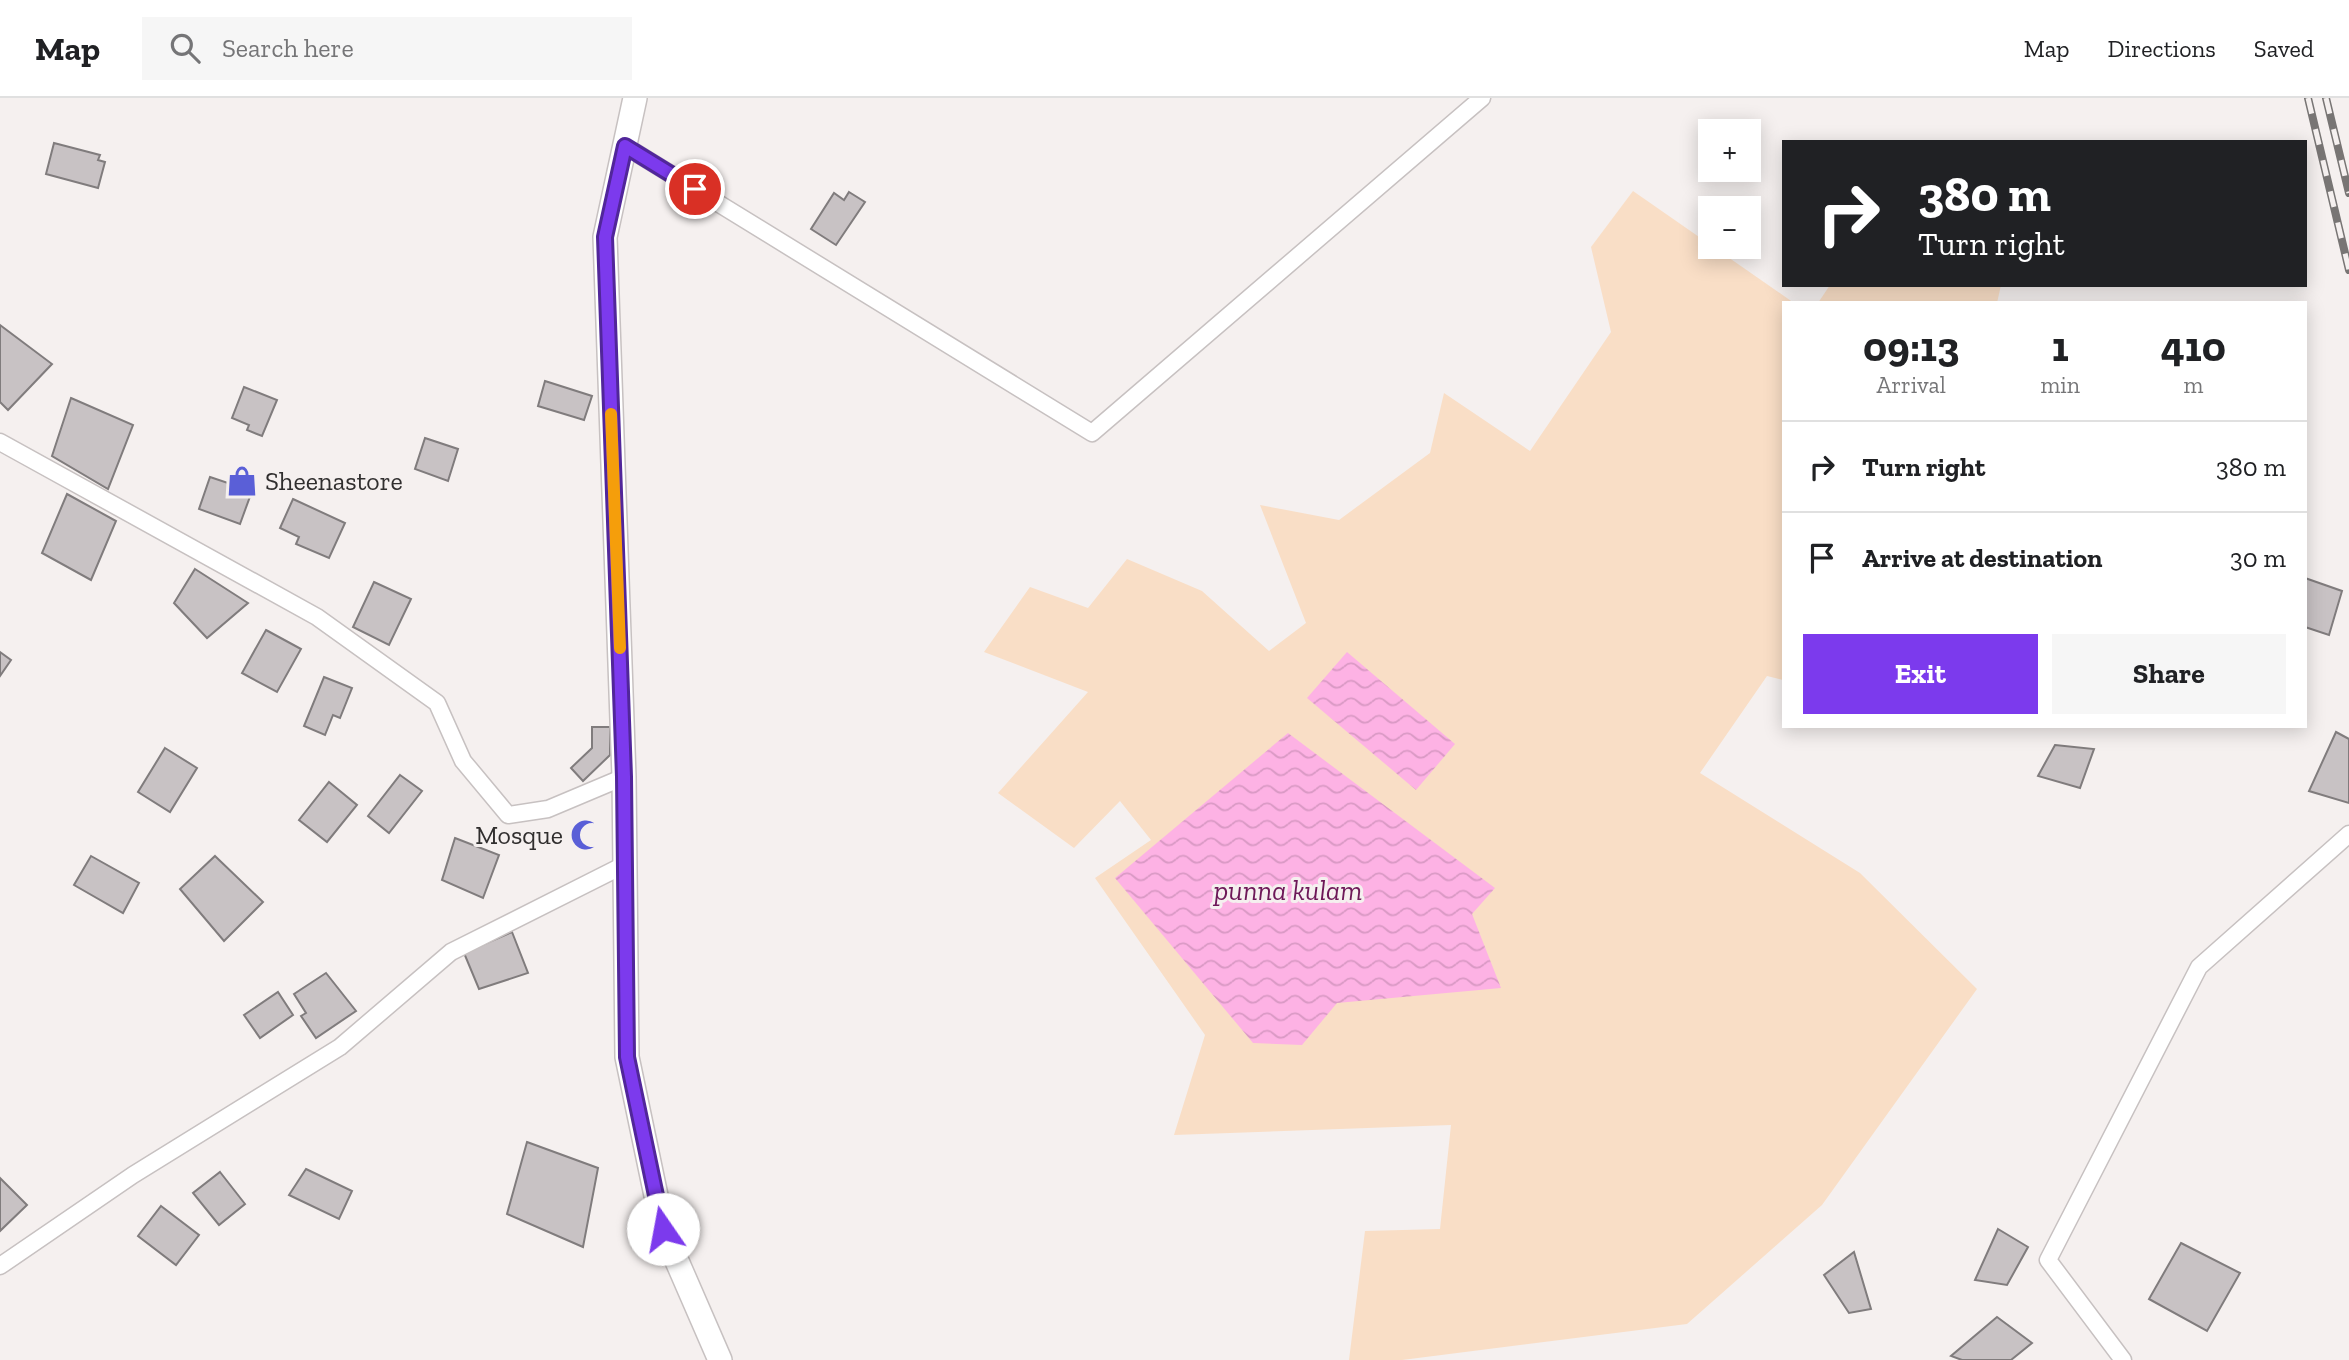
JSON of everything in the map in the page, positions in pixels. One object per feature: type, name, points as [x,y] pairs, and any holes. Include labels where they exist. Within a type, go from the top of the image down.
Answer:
[{"type":"main road","points":[[635,98],[605,237],[624,777],[627,1057],[663,1229],[720,1360]]},
{"type":"street","points":[[625,146],[1092,433],[1482,98]]},
{"type":"street","points":[[0,442],[317,617],[437,703],[463,761],[508,815],[548,809],[624,777]]},
{"type":"street","points":[[2123,1360],[2048,1260],[2199,967],[2349,834]]},
{"type":"street","points":[[0,1266],[132,1175],[340,1047],[451,953],[626,864]]},
{"type":"shaded area","points":[[1633,191],[1698,236],[1698,259],[1731,259],[1791,301],[1782,301],[1782,680],[1767,676],[1700,773],[1860,873],[1977,989],[1822,1205],[1687,1324],[1402,1360],[1349,1360],[1365,1231],[1440,1229],[1451,1125],[1174,1135],[1205,1035],[1095,878],[1151,840],[1120,801],[1074,848],[998,793],[1088,692],[984,652],[1030,587],[1088,608],[1127,559],[1202,591],[1269,651],[1306,623],[1260,505],[1339,520],[1430,453],[1444,393],[1530,451],[1611,332],[1591,247]]},
{"type":"shaded area","points":[[1829,287],[2001,287],[1997,301],[1819,301]]},
{"type":"water","points":[[1347,652],[1455,744],[1416,790],[1307,698]]},
{"type":"water","name":"punna kulam","points":[[1288,733],[1495,888],[1472,914],[1501,988],[1337,1003],[1302,1045],[1253,1043],[1115,878]]},
{"type":"building","points":[[54,143],[100,155],[98,160],[105,162],[98,188],[46,174]]},
{"type":"building","points":[[849,192],[865,202],[836,245],[811,229],[834,193],[844,200]]},
{"type":"building","points":[[0,325],[52,364],[8,410],[0,402]]},
{"type":"building","points":[[545,381],[592,396],[584,420],[538,406]]},
{"type":"building","points":[[244,387],[277,400],[262,436],[247,430],[249,425],[232,418]]},
{"type":"building","points":[[71,398],[133,425],[108,489],[52,456]]},
{"type":"building","points":[[425,438],[458,449],[448,481],[415,469]]},
{"type":"building","points":[[210,477],[252,491],[240,524],[199,509]]},
{"type":"building","points":[[67,494],[116,521],[91,580],[42,553]]},
{"type":"building","points":[[293,499],[345,523],[329,558],[296,544],[299,537],[280,528]]},
{"type":"building","points":[[195,569],[248,603],[207,638],[174,603]]},
{"type":"building","points":[[2307,579],[2342,591],[2329,635],[2307,628]]},
{"type":"building","points":[[374,582],[411,599],[389,645],[353,627]]},
{"type":"building","points":[[266,630],[301,649],[277,692],[242,673]]},
{"type":"building","points":[[0,652],[11,660],[0,676]]},
{"type":"building","points":[[324,677],[352,688],[340,718],[333,715],[325,735],[304,726]]},
{"type":"building","points":[[592,727],[610,727],[610,755],[583,781],[571,768],[592,748]]},
{"type":"building","points":[[2336,732],[2349,739],[2349,803],[2309,791]]},
{"type":"building","points":[[2055,745],[2094,749],[2080,788],[2038,776]]},
{"type":"building","points":[[165,748],[197,768],[170,812],[138,792]]},
{"type":"building","points":[[400,775],[422,791],[389,833],[368,816]]},
{"type":"building","points":[[329,782],[357,805],[327,842],[299,820]]},
{"type":"building","points":[[455,838],[499,855],[483,898],[442,880]]},
{"type":"building","points":[[91,856],[139,883],[123,913],[74,885]]},
{"type":"building","points":[[215,856],[263,902],[224,941],[180,889]]},
{"type":"building","points":[[512,932],[528,973],[479,989],[464,953]]},
{"type":"building","points":[[326,973],[356,1011],[316,1038],[301,1016],[306,1013],[294,994]]},
{"type":"building","points":[[278,992],[293,1015],[260,1038],[244,1015]]},
{"type":"building","points":[[527,1142],[598,1168],[583,1247],[507,1214]]},
{"type":"building","points":[[306,1169],[352,1191],[339,1219],[289,1195]]},
{"type":"building","points":[[220,1172],[245,1204],[219,1225],[193,1193]]},
{"type":"building","points":[[0,1178],[27,1205],[0,1231]]},
{"type":"building","points":[[161,1206],[199,1235],[176,1265],[138,1236]]},
{"type":"building","points":[[1998,1229],[2028,1247],[2007,1285],[1975,1280]]},
{"type":"building","points":[[2181,1243],[2240,1273],[2207,1331],[2149,1299]]},
{"type":"building","points":[[1854,1252],[1871,1309],[1849,1313],[1824,1275]]},
{"type":"building","points":[[1997,1317],[2032,1343],[2011,1360],[1962,1360],[1951,1356]]},
{"type":"railway","points":[[2308,98],[2349,270]]},
{"type":"railway","points":[[2326,98],[2349,193]]},
{"type":"slow traffic","points":[[611,414],[620,648]]},
{"type":"place","name":"Sheenastore","points":[[242,481]]},
{"type":"place","name":"Mosque","points":[[586,835]]},
{"type":"route","points":[[663,1229],[627,1057],[624,777],[605,237],[625,146],[695,189]]}]
